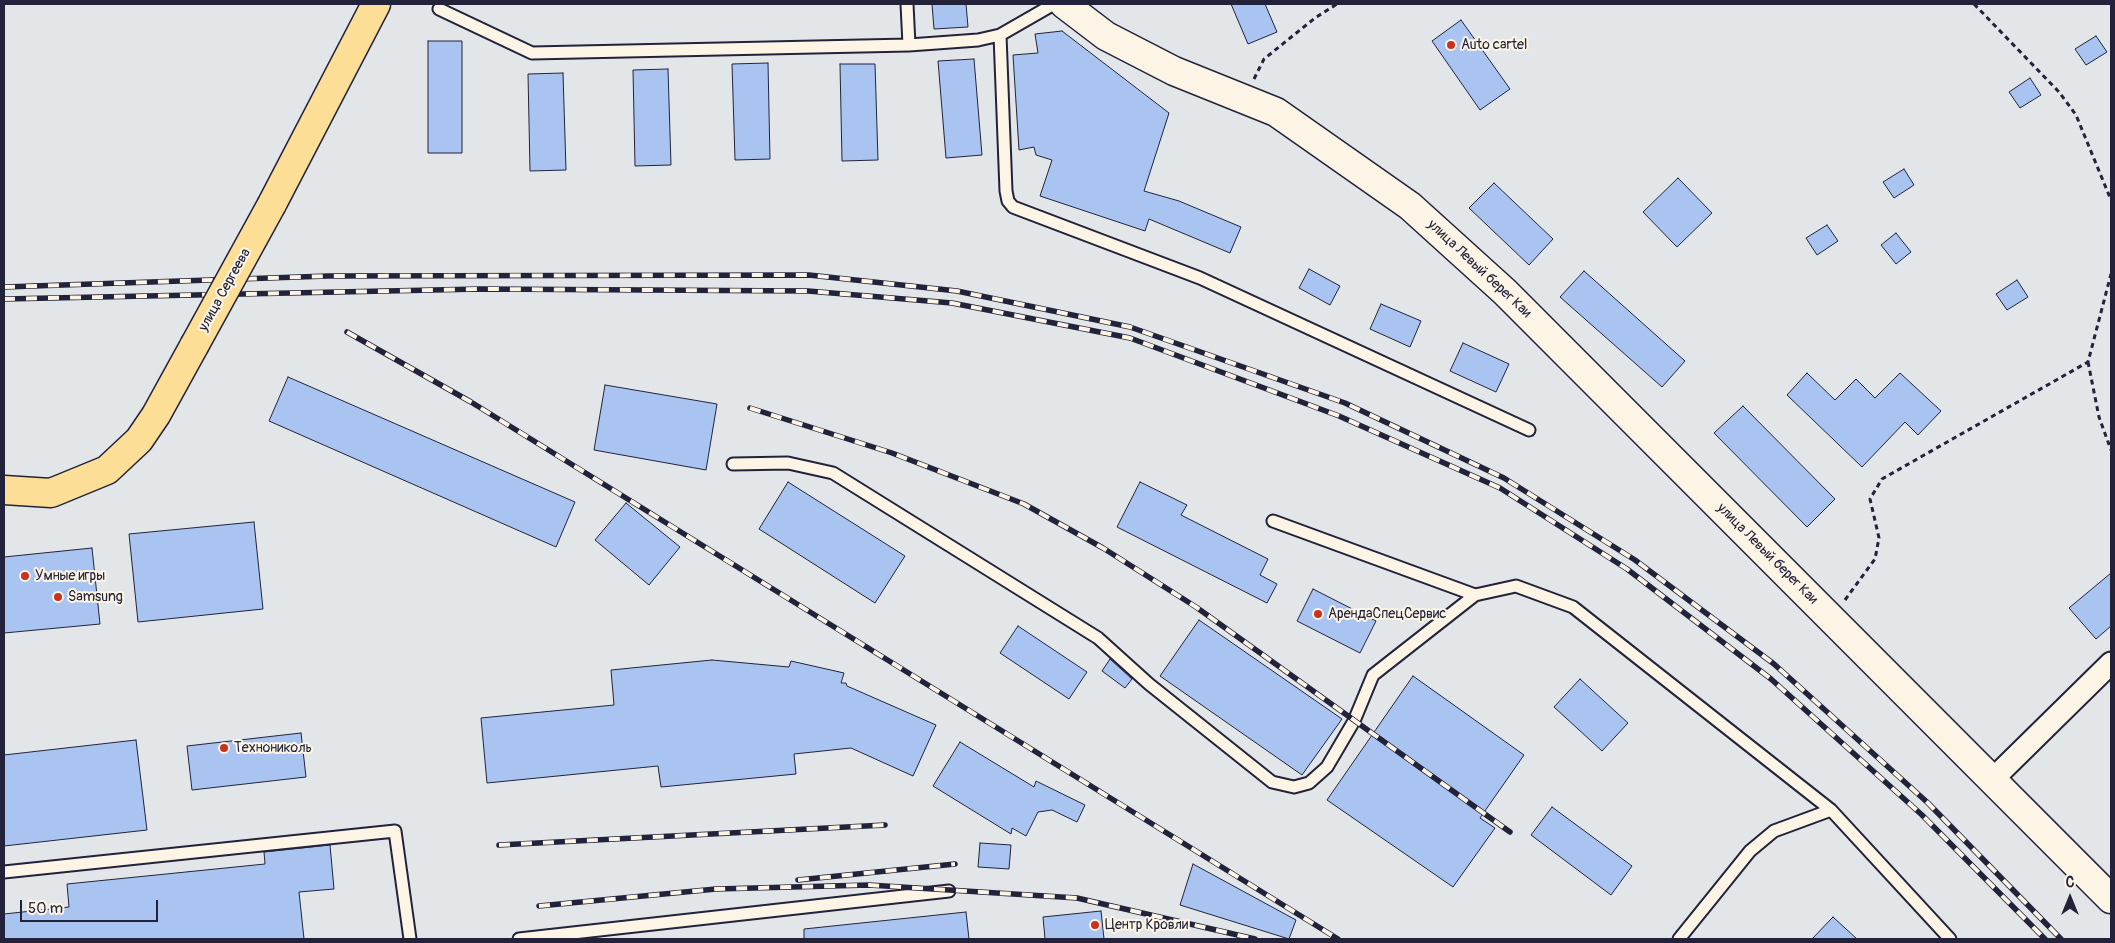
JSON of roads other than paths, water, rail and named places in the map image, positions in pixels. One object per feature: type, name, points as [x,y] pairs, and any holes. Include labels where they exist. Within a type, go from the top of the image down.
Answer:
[{"type":"main road","name":"улица Сергеева","points":[[4,490],[51,493],[107,470],[139,440],[156,415],[272,204],[376,4]]},
{"type":"street","name":"улица Левый берег Каи","points":[[1064,4],[1106,36],[1174,72],[1245,98],[1276,112],[1410,206],[1505,292],[2111,899]]},
{"type":"street","points":[[1992,780],[2111,664]]},
{"type":"lane","points":[[907,4],[909,45]]},
{"type":"lane","points":[[439,9],[532,53],[909,45],[978,40],[1000,35],[1054,4]]},
{"type":"lane","points":[[1000,35],[1006,191],[1008,201],[1013,207],[1200,278],[1529,430]]},
{"type":"lane","points":[[733,464],[788,463],[833,473],[1098,638],[1149,684],[1272,782],[1294,787],[1309,783],[1327,766],[1354,721],[1373,676],[1475,595],[1516,586],[1573,607],[1831,810],[1950,939]]},
{"type":"lane","points":[[1273,522],[1475,595]]},
{"type":"lane","points":[[1680,939],[1750,851],[1774,831],[1831,810]]},
{"type":"lane","points":[[4,872],[395,831],[410,939]]},
{"type":"lane","points":[[519,939],[948,891]]},
{"type":"railway","points":[[4,287],[328,276],[809,275],[957,291],[1130,327],[1345,403],[1504,478],[1635,560],[1774,664],[1928,803],[2061,939]]},
{"type":"railway","points":[[4,299],[481,289],[808,291],[952,303],[1130,338],[1339,416],[1500,488],[1627,569],[1771,679],[1922,815],[2045,939]]},
{"type":"railway","points":[[347,332],[471,402],[1338,939]]},
{"type":"railway","points":[[750,408],[892,453],[1024,504],[1103,548],[1196,607],[1510,832]]},
{"type":"railway","points":[[499,845],[885,825]]},
{"type":"railway","points":[[798,880],[955,864]]},
{"type":"railway","points":[[539,906],[716,889],[869,885],[1077,898],[1255,939]]},
{"type":"place","name":"Auto cartel","points":[[1451,45]]},
{"type":"place","name":"Умные игры","points":[[25,576]]},
{"type":"place","name":"Samsung","points":[[58,597]]},
{"type":"place","name":"АрендаСпецСервис","points":[[1318,614]]},
{"type":"place","name":"Технониколь","points":[[224,748]]},
{"type":"place","name":"Центр Кровли","points":[[1095,925]]}]
